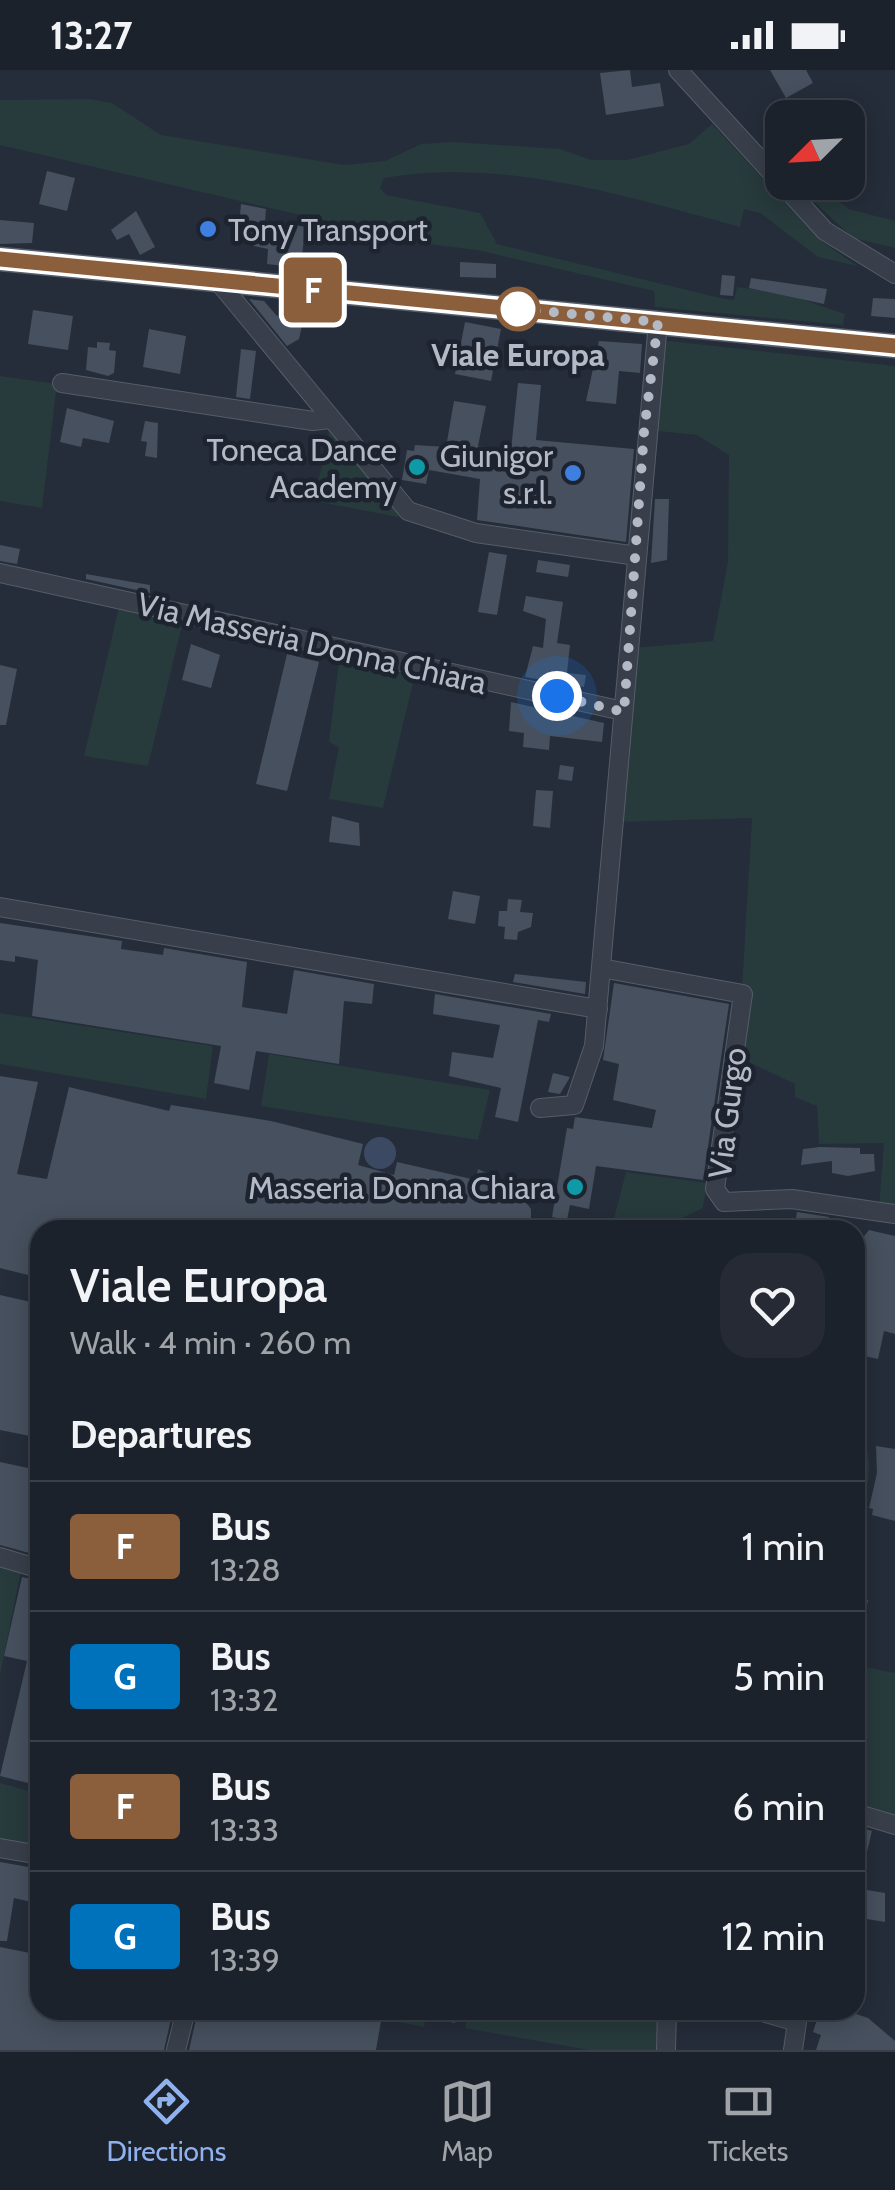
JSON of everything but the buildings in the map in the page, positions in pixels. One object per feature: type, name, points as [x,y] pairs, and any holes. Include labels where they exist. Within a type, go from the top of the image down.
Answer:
[{"type":"street","points":[[678,70],[824,230],[895,274]]},
{"type":"street","points":[[0,259],[895,346]]},
{"type":"street","points":[[217,280],[396,499],[421,518],[476,533],[637,556]]},
{"type":"street","points":[[540,1108],[566,1107],[577,1100],[589,1068],[598,1009],[644,432],[658,322]]},
{"type":"street","points":[[62,382],[313,421],[329,419]]},
{"type":"street","name":"Via Masseria Donna Chiara","points":[[0,573],[624,712]]},
{"type":"street","points":[[0,907],[598,1009]]},
{"type":"street","name":"Via Gurgo","points":[[601,968],[743,994],[715,1190],[724,1202],[792,1199],[895,1214]]},
{"type":"street","points":[[0,1556],[30,1566]]},
{"type":"street","points":[[865,1817],[895,1826]]},
{"type":"street","points":[[0,1848],[30,1854]]},
{"type":"street","points":[[176,2050],[184,2020]]},
{"type":"street","points":[[666,2050],[667,2020]]},
{"type":"street","points":[[789,2020],[796,2022],[792,2050]]},
{"type":"shaded area","points":[[89,99],[112,103],[161,135],[344,165],[385,161],[421,144],[454,142],[560,149],[591,160],[627,160],[689,144],[712,124],[765,181],[765,200],[783,200],[820,240],[857,266],[818,257],[760,213],[744,209],[740,227],[609,193],[519,176],[429,173],[384,178],[380,188],[386,195],[480,213],[497,244],[720,298],[734,300],[737,287],[786,294],[845,314],[843,325],[655,307],[654,291],[477,250],[420,243],[0,145],[0,100]]},
{"type":"shaded area","points":[[812,200],[837,200],[849,209],[895,221],[895,248],[853,238]]},
{"type":"shaded area","points":[[660,340],[895,366],[895,1209],[879,1207],[884,1143],[819,1144],[817,1106],[795,1097],[795,1084],[738,1057],[752,818],[617,822],[633,648],[713,641],[728,561],[729,455],[697,435],[649,430]]},
{"type":"shaded area","points":[[0,376],[57,384],[42,508],[0,501]]},
{"type":"shaded area","points":[[329,432],[401,508],[398,517],[314,501]]},
{"type":"shaded area","points":[[120,603],[184,617],[148,766],[84,756]]},
{"type":"shaded area","points":[[340,652],[417,666],[383,808],[329,799],[339,747],[329,742]]},
{"type":"shaded area","points":[[0,1013],[213,1046],[206,1099],[0,1064]]},
{"type":"shaded area","points":[[269,1054],[490,1090],[478,1140],[261,1106]]},
{"type":"shaded area","points":[[626,1172],[707,1183],[703,1208],[678,1220],[614,1220]]},
{"type":"shaded area","points":[[865,1443],[869,1466],[865,1492]]},
{"type":"shaded area","points":[[0,1565],[21,1571],[0,1675]]},
{"type":"shaded area","points":[[865,1667],[895,1673],[895,1820],[865,1811]]},
{"type":"shaded area","points":[[0,1783],[30,1791],[30,1848],[0,1843]]},
{"type":"shaded area","points":[[388,2020],[425,2020],[424,2027]]},
{"type":"shaded area","points":[[466,2020],[661,2020],[660,2050],[589,2050],[465,2028]]},
{"type":"water","points":[[380,1137],[391,1142],[396,1153],[391,1164],[380,1169],[369,1164],[364,1153],[369,1142]]},
{"type":"bus line","name":"F","points":[[0,259],[895,346]]},
{"type":"place","name":"Tony Transport","points":[[208,229]]},
{"type":"place","name":"Viale Europa","points":[[518,309]]},
{"type":"place","name":"Toneca Dance Academy","points":[[417,467]]},
{"type":"place","name":"Giunigor s.r.l.","points":[[573,473]]},
{"type":"place","name":"Masseria Donna Chiara","points":[[575,1187]]},
{"type":"route","points":[[518,309],[658,322],[644,432],[624,712],[557,696]]}]
